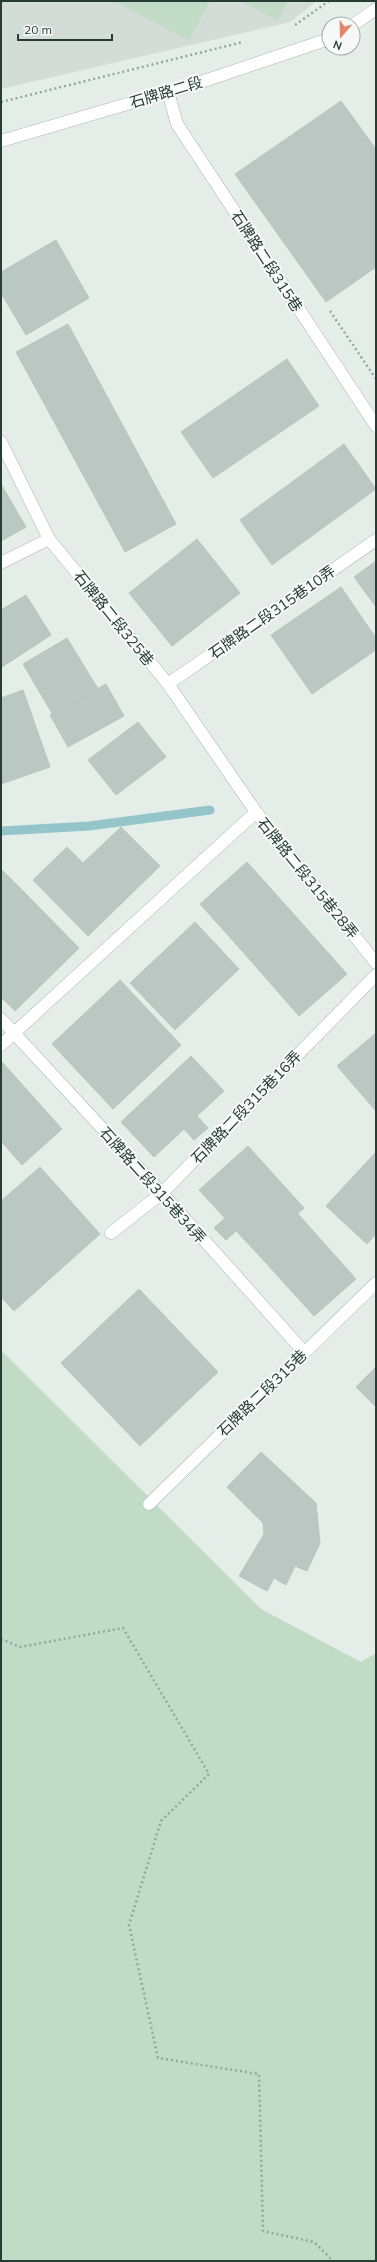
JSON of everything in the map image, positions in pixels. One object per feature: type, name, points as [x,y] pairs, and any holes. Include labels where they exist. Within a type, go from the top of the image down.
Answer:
[{"type":"street","points":[[361,19],[376,9]]},
{"type":"street","name":"石牌路二段","points":[[1,141],[168,92],[321,42]]},
{"type":"street","name":"石牌路二段315巷","points":[[168,92],[177,124],[376,426]]},
{"type":"street","name":"石牌路二段325巷","points":[[1,442],[49,539],[168,684],[239,788]]},
{"type":"street","points":[[1,563],[49,539]]},
{"type":"street","name":"石牌路二段315巷10弄","points":[[168,684],[376,540]]},
{"type":"street","name":"石牌路二段315巷28弄","points":[[239,788],[256,812],[376,963]]},
{"type":"street","points":[[1,1045],[256,812]]},
{"type":"street","name":"石牌路二段315巷16弄","points":[[112,1233],[162,1193],[376,975]]},
{"type":"street","name":"石牌路二段315巷34弄","points":[[1,1020],[162,1193],[304,1352]]},
{"type":"street","name":"石牌路二段315巷","points":[[149,1504],[376,1283]]},
{"type":"path","points":[[290,28],[329,1]]},
{"type":"path","points":[[1,102],[245,42]]},
{"type":"path","points":[[1,1640],[20,1647],[123,1628],[209,1774],[161,1821],[129,1925],[158,2058],[259,2074],[263,2231],[314,2242],[332,2261]]},
{"type":"shaded area","points":[[1,1],[317,1],[290,22],[1,89]]},
{"type":"green space","points":[[114,1],[210,1],[189,41]]},
{"type":"green space","points":[[240,1],[288,1],[278,21]]},
{"type":"green space","points":[[1,1350],[261,1609],[361,1662],[376,1653],[376,2261],[1,2261]]},
{"type":"building","points":[[341,101],[376,149],[376,267],[326,302],[235,174]]},
{"type":"building","points":[[56,240],[89,298],[26,335],[1,293],[1,272]]},
{"type":"building","points":[[68,324],[176,524],[125,552],[16,352]]},
{"type":"building","points":[[287,359],[319,406],[213,478],[181,432]]},
{"type":"building","points":[[344,444],[376,489],[272,565],[240,520]]},
{"type":"building","points":[[1,484],[26,527],[1,541]]},
{"type":"building","points":[[197,539],[240,593],[172,646],[129,593]]},
{"type":"building","points":[[376,561],[376,607],[354,577]]},
{"type":"building","points":[[341,587],[376,638],[376,650],[312,694],[271,635]]},
{"type":"building","points":[[26,595],[51,635],[2,667],[1,610]]},
{"type":"building","points":[[67,638],[98,689],[53,715],[23,664]]},
{"type":"building","points":[[106,684],[124,716],[68,747],[50,715]]},
{"type":"building","points":[[23,690],[50,767],[1,784],[1,698]]},
{"type":"building","points":[[138,722],[166,757],[116,795],[88,760]]},
{"type":"building","points":[[121,827],[160,866],[88,936],[33,880],[67,847],[83,863]]},
{"type":"building","points":[[247,862],[298,919],[251,961],[200,904]]},
{"type":"building","points":[[1,869],[25,893],[1,916]]},
{"type":"building","points":[[25,893],[79,948],[15,1011],[1,997],[1,916]]},
{"type":"building","points":[[298,919],[347,974],[299,1016],[251,961]]},
{"type":"building","points":[[195,922],[239,969],[175,1030],[130,983]]},
{"type":"building","points":[[120,980],[181,1045],[113,1109],[52,1044]]},
{"type":"building","points":[[376,1033],[376,1111],[337,1066]]},
{"type":"building","points":[[191,1056],[224,1091],[197,1116],[208,1128],[194,1140],[184,1129],[154,1157],[121,1122]]},
{"type":"building","points":[[2,1062],[62,1129],[22,1165],[1,1141]]},
{"type":"building","points":[[248,1146],[304,1208],[256,1252],[236,1231],[226,1240],[214,1228],[225,1218],[199,1190]]},
{"type":"building","points":[[376,1152],[376,1234],[367,1244],[326,1206]]},
{"type":"building","points":[[40,1167],[100,1234],[14,1311],[1,1297],[1,1201]]},
{"type":"building","points":[[298,1214],[356,1279],[314,1316],[256,1252]]},
{"type":"building","points":[[139,1289],[218,1372],[140,1446],[61,1363]]},
{"type":"building","points":[[376,1367],[376,1407],[356,1387]]},
{"type":"building","points":[[261,1452],[316,1503],[320,1543],[307,1571],[295,1566],[286,1585],[274,1578],[267,1591],[239,1576],[264,1534],[263,1523],[227,1487]]},
{"type":"waterway","points":[[1,831],[89,826],[210,810]]}]
